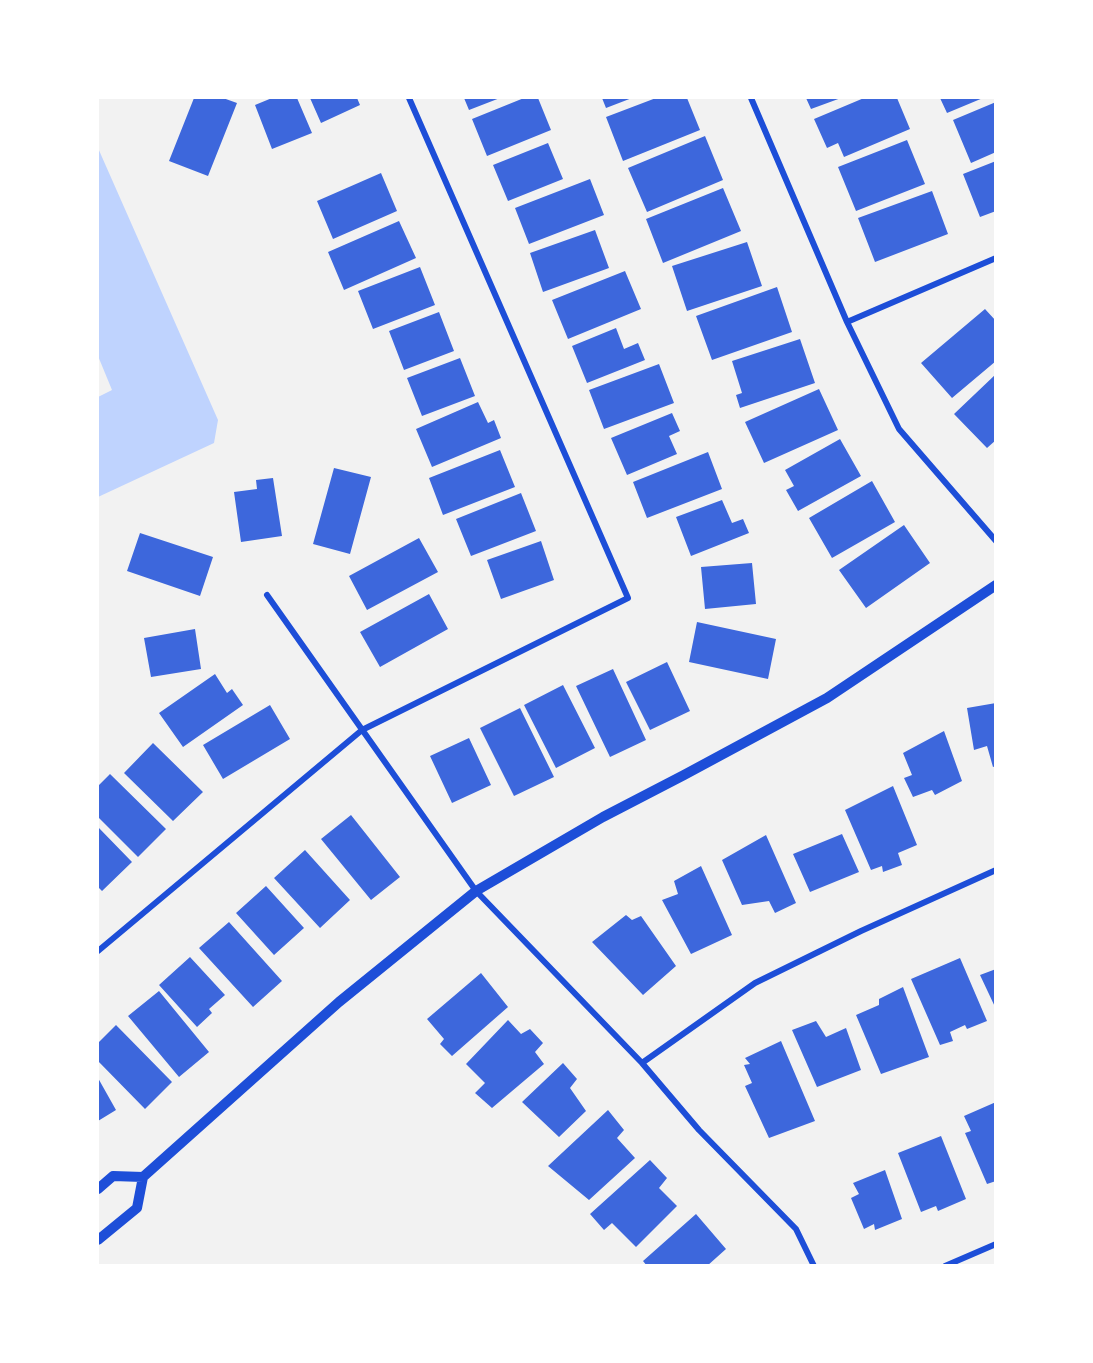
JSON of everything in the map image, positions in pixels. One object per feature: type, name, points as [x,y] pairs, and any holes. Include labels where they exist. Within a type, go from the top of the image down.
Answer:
[{"type":"street","points":[[98,951],[362,730],[628,598],[409,98]]},
{"type":"street","points":[[751,98],[847,322],[899,429],[996,541]]},
{"type":"street","points":[[847,322],[996,258]]},
{"type":"street","points":[[98,1240],[137,1208],[143,1177],[339,1002],[476,891],[603,817],[827,698],[996,585]]},
{"type":"street","points":[[267,595],[476,891],[642,1063],[699,1130],[796,1229],[814,1266]]},
{"type":"street","points":[[642,1063],[755,983],[861,931],[996,870]]},
{"type":"street","points":[[98,1189],[114,1176],[143,1177]]},
{"type":"street","points":[[945,1266],[996,1244]]},
{"type":"water","points":[[98,148],[218,420],[214,443],[98,497],[98,397],[112,390],[98,356]]},
{"type":"building","points":[[194,98],[223,98],[237,103],[208,176],[169,161]]},
{"type":"building","points":[[272,98],[297,98],[312,133],[272,149],[255,105]]},
{"type":"building","points":[[310,98],[357,98],[360,105],[321,123]]},
{"type":"building","points":[[464,98],[500,98],[469,110]]},
{"type":"building","points":[[524,98],[538,98],[551,130],[487,156],[472,119]]},
{"type":"building","points":[[602,98],[632,98],[606,108]]},
{"type":"building","points":[[656,98],[687,98],[700,130],[623,161],[606,117]]},
{"type":"building","points":[[806,98],[841,98],[811,109]]},
{"type":"building","points":[[864,98],[897,98],[910,129],[844,157],[838,143],[827,148],[814,119]]},
{"type":"building","points":[[940,98],[983,98],[947,113]]},
{"type":"building","points":[[996,102],[996,152],[971,163],[953,120]]},
{"type":"building","points":[[705,136],[723,180],[647,212],[628,168]]},
{"type":"building","points":[[907,140],[925,184],[856,211],[838,167]]},
{"type":"building","points":[[548,143],[563,179],[508,201],[493,165]]},
{"type":"building","points":[[996,161],[996,211],[980,217],[963,174]]},
{"type":"building","points":[[381,173],[397,211],[333,239],[317,201]]},
{"type":"building","points":[[590,179],[604,215],[529,244],[515,208]]},
{"type":"building","points":[[723,188],[741,231],[663,263],[646,219]]},
{"type":"building","points":[[932,191],[948,234],[875,262],[858,218]]},
{"type":"building","points":[[399,221],[416,258],[344,290],[328,252]]},
{"type":"building","points":[[595,230],[609,268],[543,292],[530,253]]},
{"type":"building","points":[[747,242],[762,286],[687,311],[672,266]]},
{"type":"building","points":[[420,267],[435,305],[373,329],[358,291]]},
{"type":"building","points":[[625,271],[641,309],[568,339],[552,300]]},
{"type":"building","points":[[777,287],[792,332],[712,360],[696,316]]},
{"type":"building","points":[[985,309],[996,321],[996,361],[952,398],[921,363]]},
{"type":"building","points":[[439,312],[454,351],[404,370],[389,331]]},
{"type":"building","points":[[616,328],[624,349],[638,343],[645,360],[587,383],[572,346]]},
{"type":"building","points":[[800,339],[815,383],[740,408],[736,395],[742,393],[732,361]]},
{"type":"building","points":[[460,358],[475,396],[422,416],[407,378]]},
{"type":"building","points":[[659,364],[674,403],[604,429],[589,390]]},
{"type":"building","points":[[996,374],[996,440],[987,448],[954,414]]},
{"type":"building","points":[[819,389],[838,430],[764,463],[745,422]]},
{"type":"building","points":[[478,402],[488,423],[494,420],[501,438],[432,467],[416,429]]},
{"type":"building","points":[[672,413],[680,431],[669,436],[677,454],[627,475],[611,438]]},
{"type":"building","points":[[840,439],[861,476],[798,511],[786,490],[794,486],[785,470]]},
{"type":"building","points":[[500,450],[515,487],[443,515],[429,478]]},
{"type":"building","points":[[708,452],[722,489],[647,518],[633,482]]},
{"type":"building","points":[[334,468],[371,477],[350,554],[313,544]]},
{"type":"building","points":[[273,478],[282,536],[241,542],[234,492],[257,489],[256,480]]},
{"type":"building","points":[[872,481],[895,522],[832,558],[809,518]]},
{"type":"building","points":[[521,493],[536,531],[471,556],[456,519]]},
{"type":"building","points":[[722,500],[732,523],[743,519],[749,533],[691,556],[676,517]]},
{"type":"building","points":[[904,525],[930,563],[866,608],[839,570]]},
{"type":"building","points":[[140,533],[213,557],[200,596],[127,571]]},
{"type":"building","points":[[419,538],[438,572],[367,610],[349,576]]},
{"type":"building","points":[[541,541],[554,580],[501,599],[487,560]]},
{"type":"building","points":[[752,563],[756,604],[705,609],[701,567]]},
{"type":"building","points":[[429,594],[448,629],[380,667],[360,632]]},
{"type":"building","points":[[697,622],[776,639],[768,679],[689,662]]},
{"type":"building","points":[[195,629],[201,669],[151,677],[144,638]]},
{"type":"building","points":[[667,662],[690,711],[650,730],[626,682]]},
{"type":"building","points":[[613,669],[646,740],[610,757],[576,686]]},
{"type":"building","points":[[215,674],[227,693],[232,689],[243,705],[183,747],[159,713]]},
{"type":"building","points":[[563,685],[595,748],[556,768],[524,705]]},
{"type":"building","points":[[996,703],[996,766],[993,767],[987,746],[974,750],[967,708]]},
{"type":"building","points":[[270,705],[290,739],[223,779],[203,745]]},
{"type":"building","points":[[520,708],[554,777],[514,796],[480,728]]},
{"type":"building","points":[[944,731],[962,781],[935,795],[932,790],[913,797],[904,778],[912,775],[903,753]]},
{"type":"building","points":[[469,738],[491,785],[452,803],[430,756]]},
{"type":"building","points":[[153,743],[203,792],[173,821],[124,773]]},
{"type":"building","points":[[110,774],[166,829],[138,857],[98,817],[98,786]]},
{"type":"building","points":[[893,786],[917,845],[898,853],[902,865],[883,872],[882,866],[871,870],[845,810]]},
{"type":"building","points":[[351,815],[400,877],[371,900],[321,839]]},
{"type":"building","points":[[98,827],[132,862],[102,891],[98,887]]},
{"type":"building","points":[[842,834],[859,872],[810,892],[793,854]]},
{"type":"building","points":[[766,835],[796,903],[775,913],[769,901],[742,905],[722,860]]},
{"type":"building","points":[[305,850],[350,900],[320,928],[274,878]]},
{"type":"building","points":[[701,866],[732,935],[691,954],[662,900],[678,894],[674,881]]},
{"type":"building","points":[[266,886],[304,928],[274,955],[236,913]]},
{"type":"building","points":[[626,915],[632,920],[641,916],[676,966],[643,995],[592,942]]},
{"type":"building","points":[[229,922],[282,981],[253,1007],[199,948]]},
{"type":"building","points":[[190,957],[225,995],[209,1009],[212,1013],[197,1027],[159,985]]},
{"type":"building","points":[[960,958],[987,1021],[967,1029],[965,1025],[950,1032],[953,1041],[940,1045],[911,979]]},
{"type":"building","points":[[996,969],[996,1009],[980,975]]},
{"type":"building","points":[[481,973],[508,1007],[452,1056],[440,1044],[444,1039],[427,1019]]},
{"type":"building","points":[[903,987],[929,1057],[881,1074],[856,1015],[879,1005],[879,999]]},
{"type":"building","points":[[159,991],[209,1052],[179,1077],[128,1016]]},
{"type":"building","points":[[508,1020],[521,1034],[530,1029],[543,1043],[535,1052],[544,1064],[492,1108],[475,1093],[485,1083],[466,1064]]},
{"type":"building","points":[[816,1021],[826,1037],[846,1028],[861,1070],[817,1087],[792,1030]]},
{"type":"building","points":[[116,1025],[172,1082],[145,1109],[98,1061],[98,1043]]},
{"type":"building","points":[[781,1041],[815,1121],[769,1138],[745,1086],[752,1083],[744,1065],[750,1064],[745,1058]]},
{"type":"building","points":[[563,1063],[577,1079],[570,1088],[586,1111],[559,1137],[522,1102]]},
{"type":"building","points":[[98,1078],[116,1110],[98,1121]]},
{"type":"building","points":[[996,1102],[996,1181],[987,1184],[965,1133],[971,1131],[964,1116]]},
{"type":"building","points":[[608,1110],[624,1130],[617,1138],[635,1158],[589,1200],[548,1166]]},
{"type":"building","points":[[941,1136],[966,1199],[938,1211],[936,1206],[921,1212],[898,1153]]},
{"type":"building","points":[[650,1160],[667,1178],[659,1188],[677,1206],[636,1247],[612,1223],[604,1230],[590,1214]]},
{"type":"building","points":[[885,1170],[902,1219],[875,1230],[874,1224],[864,1229],[851,1198],[859,1194],[853,1183]]},
{"type":"building","points":[[696,1214],[726,1249],[707,1266],[647,1266],[643,1261]]}]
